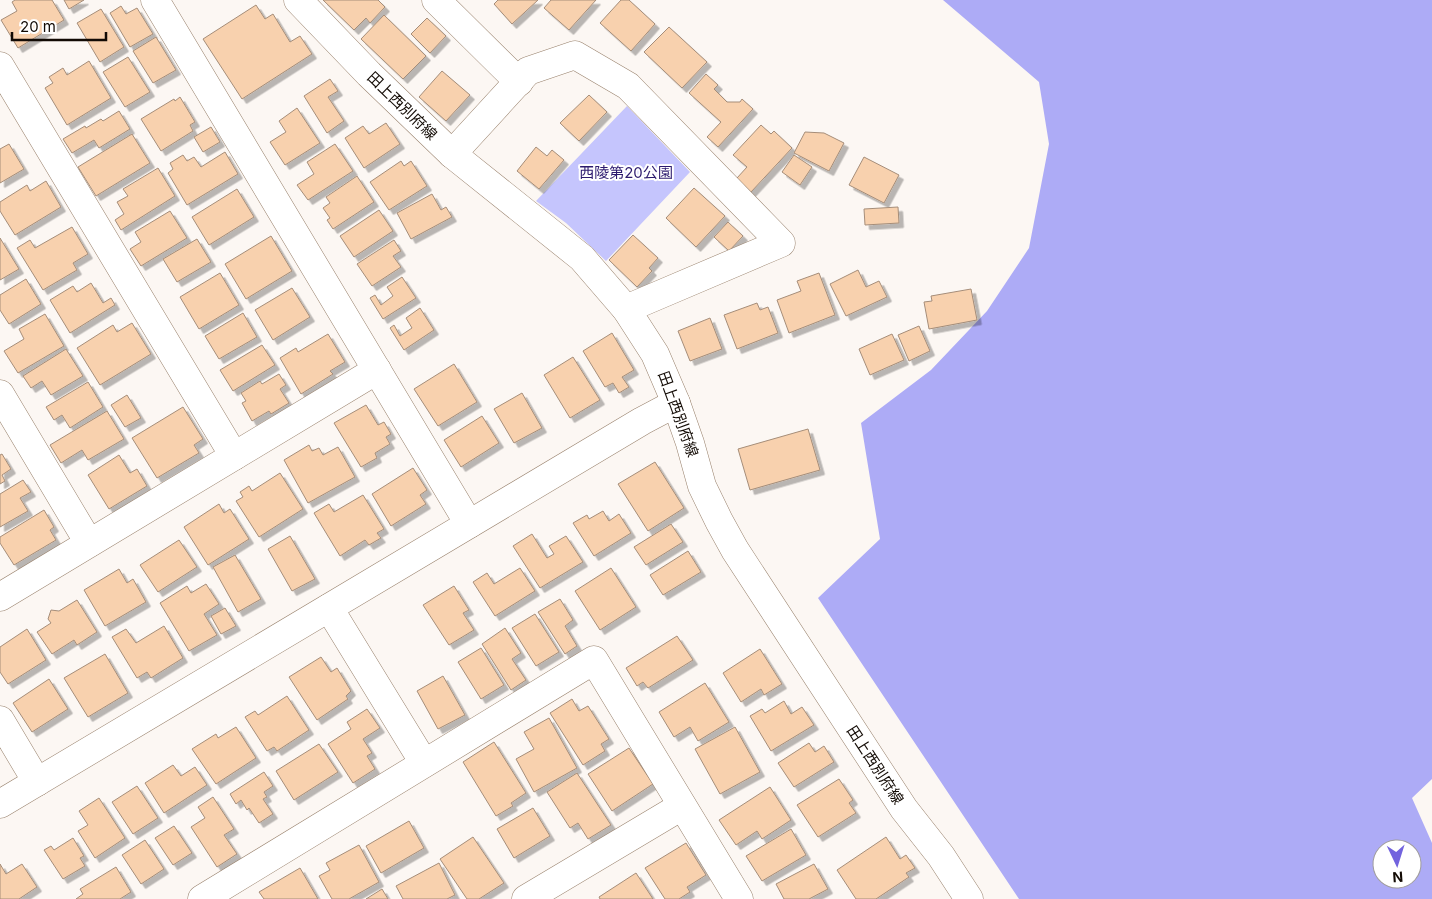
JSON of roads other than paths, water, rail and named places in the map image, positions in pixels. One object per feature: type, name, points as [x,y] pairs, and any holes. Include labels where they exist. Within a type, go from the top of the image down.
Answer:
[{"type":"street","points":[[155,0],[469,524]]},
{"type":"street","name":"田上西別府線","points":[[298,0],[369,74],[452,154],[582,258],[626,309],[655,354],[676,403],[702,486],[735,550],[904,809],[941,856],[969,899]]},
{"type":"street","points":[[436,0],[518,82]]},
{"type":"street","points":[[452,154],[528,71],[575,55],[628,86],[781,243],[626,309]]},
{"type":"street","points":[[0,66],[234,456]]},
{"type":"street","points":[[0,597],[377,370]]},
{"type":"street","points":[[0,394],[89,543]]},
{"type":"street","points":[[0,804],[642,421],[676,403]]},
{"type":"street","points":[[329,608],[424,763]]},
{"type":"street","points":[[202,899],[594,660],[739,899]]},
{"type":"street","points":[[0,720],[37,782]]},
{"type":"street","points":[[526,899],[682,806]]},
{"type":"park label","name":"西陵第20公園","points":[[626,173]]}]
